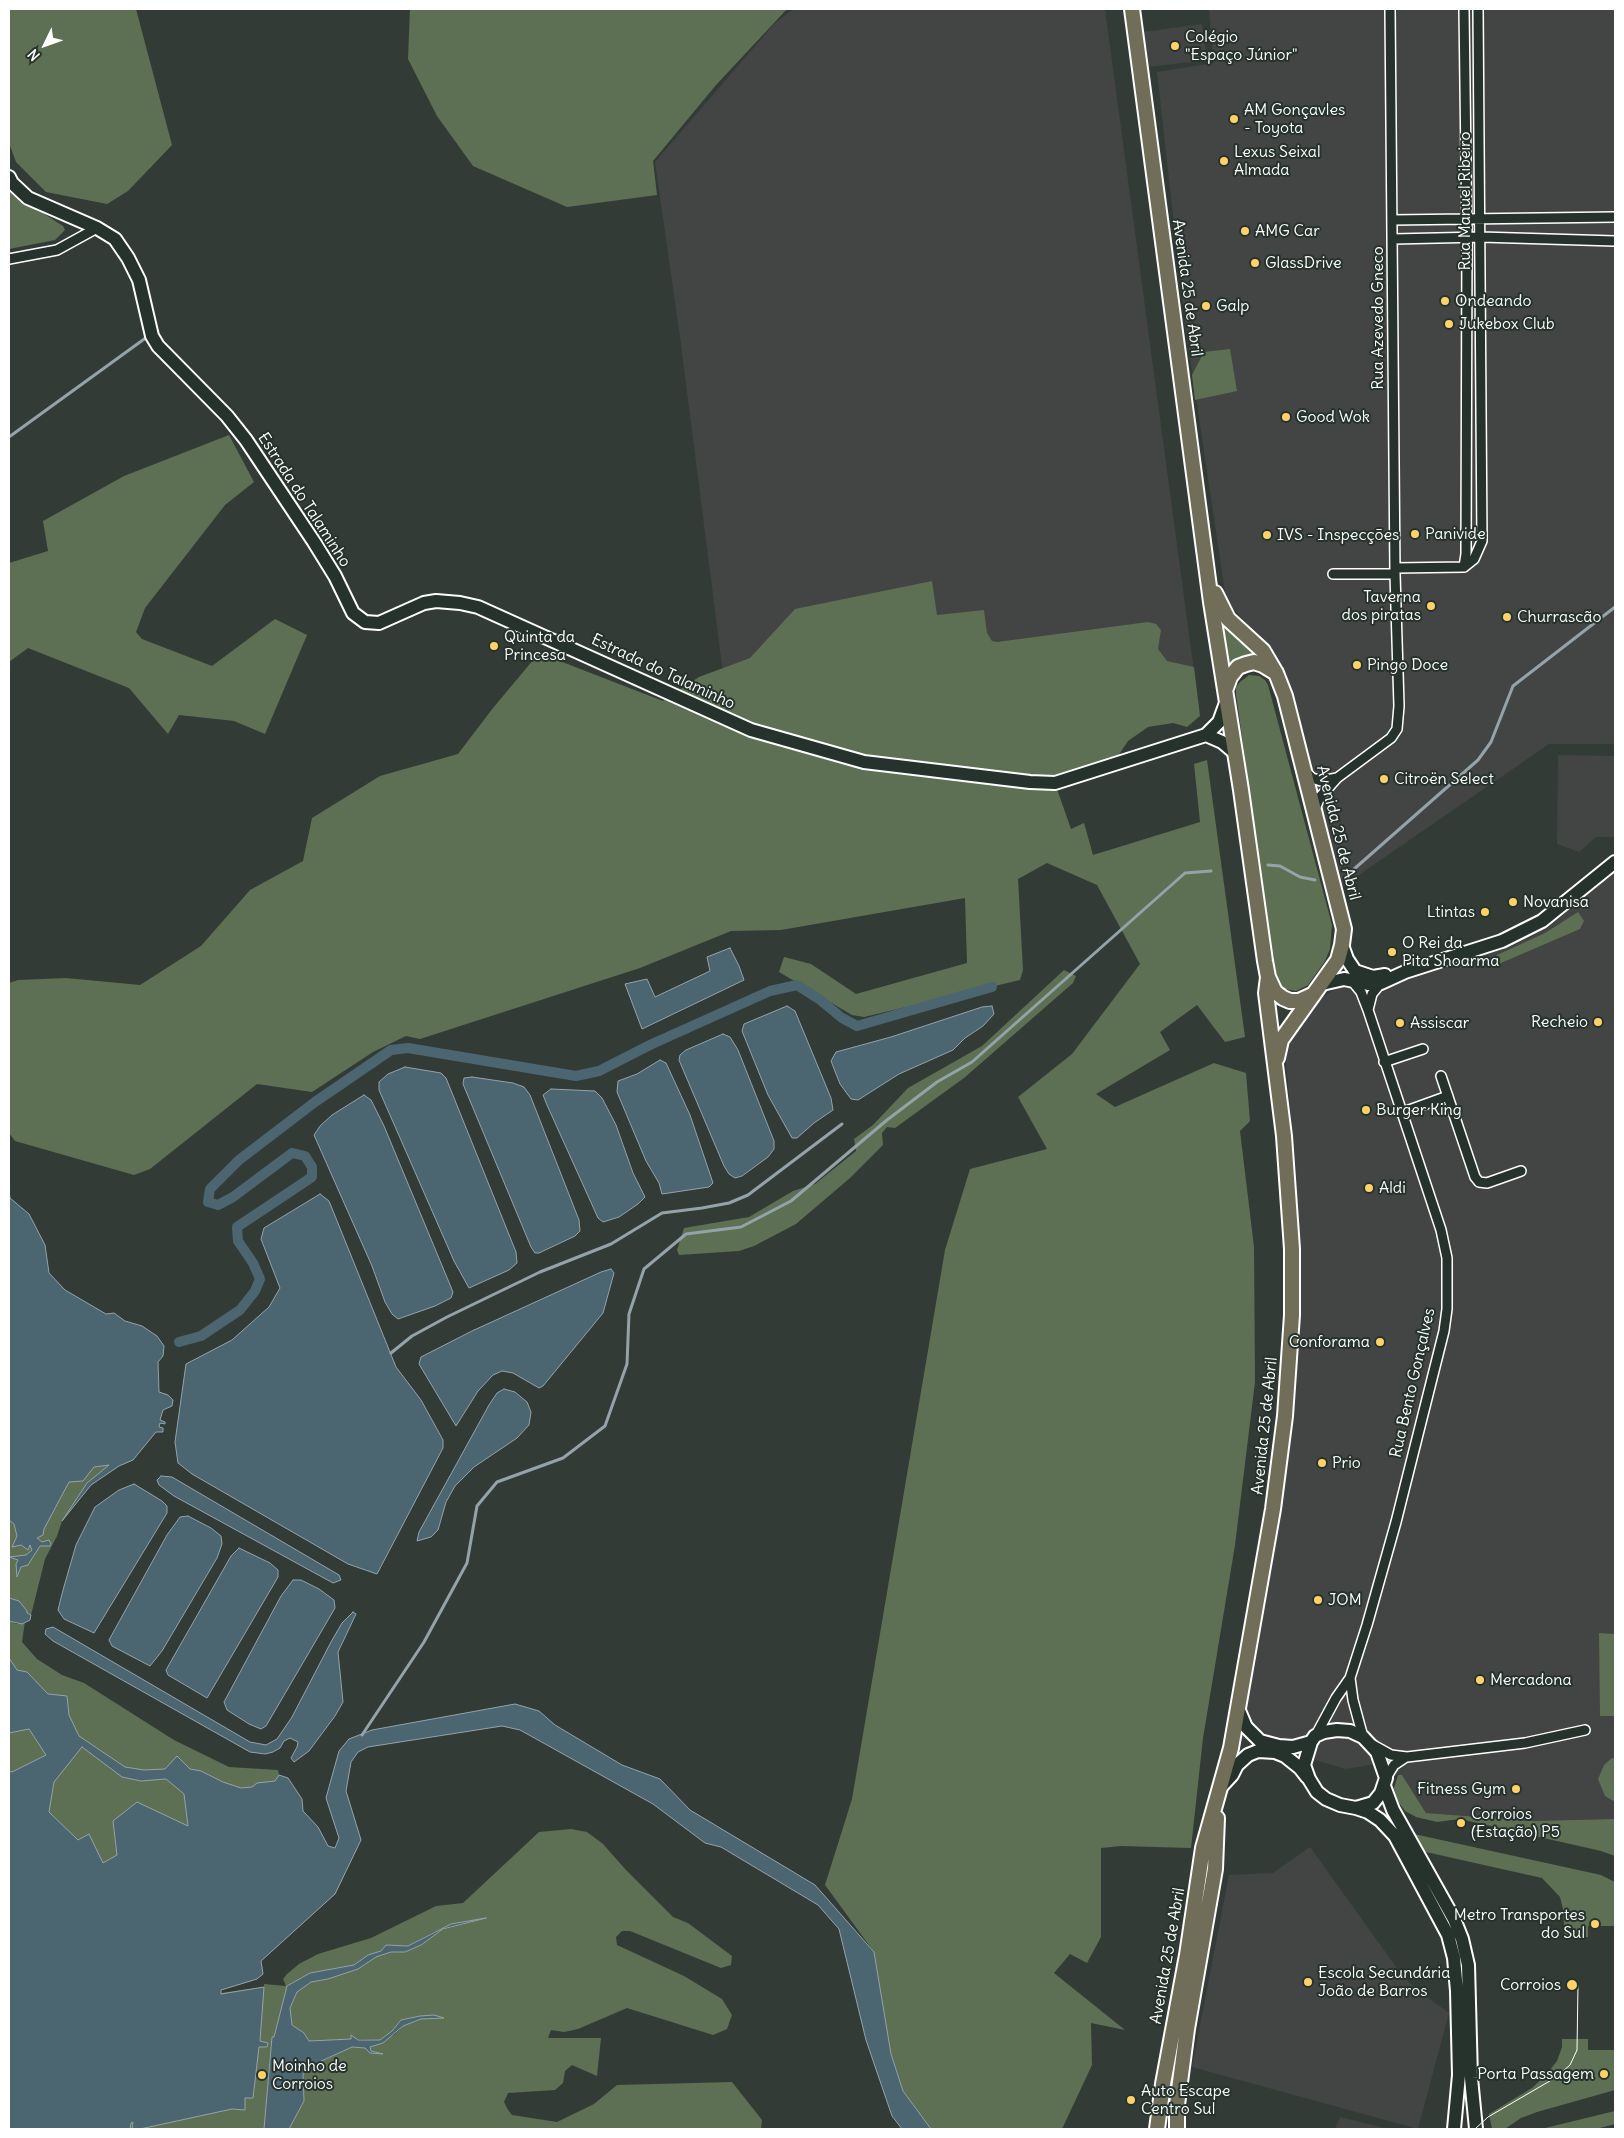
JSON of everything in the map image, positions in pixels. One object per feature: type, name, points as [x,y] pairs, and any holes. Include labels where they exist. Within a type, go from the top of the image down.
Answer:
[{"type":"main road","name":"Avenida 25 de Abril","points":[[1132,9],[1211,602],[1227,694],[1268,977],[1266,993],[1271,1042],[1276,1061],[1290,1202],[1292,1314],[1290,1366],[1283,1440],[1274,1499],[1231,1748],[1203,1848],[1157,2129]]},
{"type":"main road","name":"Avenida 25 de Abril","points":[[1208,572],[1218,601],[1228,619],[1263,651],[1276,673],[1285,696],[1344,929],[1338,960],[1281,1040],[1276,1061]]},
{"type":"main road","points":[[1227,694],[1230,676],[1238,667],[1254,662],[1276,673]]},
{"type":"main road","name":"Avenida 25 de Abril","points":[[1268,977],[1275,992],[1282,998],[1290,1001],[1300,1001],[1312,995]]},
{"type":"main road","name":"Avenida 25 de Abril","points":[[1177,2129],[1177,2104],[1187,2029],[1215,1869],[1218,1789]]},
{"type":"street","name":"Rua Azevedo Gneco","points":[[1314,812],[1320,796],[1337,778],[1391,738],[1397,729],[1399,706],[1395,571],[1390,9]]},
{"type":"street","points":[[1333,574],[1464,567],[1466,554],[1467,219],[1464,9]]},
{"type":"street","name":"Rua Manuel Ribeiro","points":[[1464,567],[1474,559],[1482,541],[1478,9]]},
{"type":"street","name":"Estrada do Talaminho","points":[[9,177],[12,183],[28,198],[97,228],[115,239],[128,258],[138,280],[152,336],[158,346],[227,416],[246,440],[318,548],[335,576],[353,613],[366,622],[379,623],[424,603],[436,601],[478,607],[751,730],[864,762],[999,779],[1055,783],[1206,735]]},
{"type":"street","points":[[1392,220],[1615,217]]},
{"type":"street","points":[[9,259],[57,250],[97,228]]},
{"type":"street","points":[[1393,239],[1480,237],[1615,241]]},
{"type":"street","points":[[1227,694],[1219,722],[1206,735],[1222,742],[1235,753]]},
{"type":"street","points":[[1303,769],[1308,776],[1316,780],[1327,781],[1337,778]]},
{"type":"street","points":[[1322,984],[1344,979],[1369,984],[1381,983],[1405,972],[1502,941],[1542,921],[1615,862]]},
{"type":"street","points":[[1342,946],[1347,960],[1355,971],[1373,977],[1405,972]]},
{"type":"street","name":"Rua Bento Gonçalves","points":[[1313,1739],[1336,1698],[1350,1678],[1368,1625],[1444,1330],[1447,1309],[1447,1258],[1441,1230],[1368,1010],[1361,992],[1352,981]]},
{"type":"street","points":[[1368,1010],[1372,994],[1381,983]]},
{"type":"street","points":[[1384,1062],[1423,1048]]},
{"type":"street","points":[[1441,1076],[1472,1172],[1479,1182],[1487,1183],[1521,1171]]},
{"type":"street","points":[[1401,1113],[1448,1096]]},
{"type":"street","name":"Rua Bento Gonçalves","points":[[1350,1678],[1353,1700],[1366,1740]]},
{"type":"street","points":[[1238,1708],[1246,1727],[1260,1741],[1279,1746],[1293,1747],[1313,1739],[1324,1732],[1350,1731],[1391,1755],[1406,1757],[1525,1743],[1585,1730]]},
{"type":"street","points":[[1309,1779],[1304,1765],[1313,1739]]},
{"type":"street","points":[[1366,1740],[1377,1752],[1393,1810],[1454,1919],[1462,1939],[1468,1965],[1471,2078],[1476,2129]]},
{"type":"street","points":[[1218,1789],[1232,1775],[1238,1764],[1248,1755],[1258,1751],[1276,1752],[1285,1756],[1300,1768],[1317,1792],[1326,1799],[1340,1805],[1368,1812],[1380,1820],[1395,1836],[1448,1935],[1454,1958],[1457,1991],[1459,2075],[1454,2129]]},
{"type":"street","points":[[1356,1808],[1373,1803],[1394,1766],[1406,1757]]},
{"type":"shaded area","points":[[793,9],[1105,9],[1200,716],[724,681],[680,337],[655,162],[774,24]]},
{"type":"shaded area","points":[[1209,9],[1615,9],[1615,744],[1549,744],[1340,888],[1280,666],[1226,599],[1185,324],[1157,72],[1214,63]]},
{"type":"shaded area","name":"Colégio \"Espaço Júnior\"","points":[[1202,24],[1207,60],[1148,67],[1143,32]]},
{"type":"shaded area","points":[[1558,755],[1615,756],[1615,837],[1596,837],[1579,852],[1557,844]]},
{"type":"shaded area","points":[[1615,870],[1615,1819],[1531,1821],[1426,1813],[1402,1775],[1398,1775],[1393,1761],[1346,1769],[1240,1738],[1279,1499],[1297,1353],[1299,1290],[1296,1169],[1285,1054],[1291,1038],[1308,1013],[1323,997],[1335,989],[1530,931],[1542,925]]},
{"type":"shaded area","name":"Escola Secundária João de Barros","points":[[1310,1847],[1402,1975],[1416,1989],[1449,2013],[1418,2129],[1192,2067],[1229,1875],[1273,1873]]},
{"type":"shaded area","points":[[1340,2117],[1389,2129],[1335,2129]]},
{"type":"green space","points":[[9,9],[136,9],[172,145],[128,191],[107,204],[46,192],[16,162],[9,143]]},
{"type":"green space","points":[[410,9],[787,9],[716,85],[653,161],[657,195],[567,207],[473,166],[437,116],[408,59]]},
{"type":"green space","points":[[9,191],[63,226],[65,230],[55,240],[9,249]]},
{"type":"green space","points":[[1230,349],[1237,391],[1195,400],[1192,375],[1204,352]]},
{"type":"green space","points":[[229,435],[254,482],[225,505],[145,608],[136,632],[142,639],[212,666],[275,619],[307,635],[265,734],[234,721],[179,715],[168,734],[129,688],[28,648],[9,662],[9,563],[48,551],[43,521],[124,476]]},
{"type":"green space","points":[[932,581],[937,615],[984,610],[987,633],[992,641],[997,642],[1148,622],[1156,624],[1161,630],[1158,649],[1167,661],[1194,667],[1200,716],[1187,727],[1173,723],[1148,727],[1128,741],[1118,756],[1057,777],[1057,789],[1071,829],[1084,823],[1093,855],[1200,822],[1194,764],[1207,760],[1245,1037],[1225,1042],[1197,1005],[1160,1032],[1170,1050],[1096,1094],[1115,1107],[1214,1063],[1246,1073],[1250,1121],[1240,1131],[1254,1247],[1255,1382],[1235,1545],[1203,1738],[1191,1848],[1121,1846],[1101,1848],[1101,1937],[1087,1963],[1070,1954],[1054,1973],[1125,2030],[1091,2023],[1092,2065],[1062,2129],[931,2129],[903,2091],[891,2054],[874,1952],[825,1885],[852,1799],[945,1250],[970,1169],[1047,1149],[1018,1097],[1072,1054],[1140,964],[1097,885],[1047,863],[1018,879],[1023,970],[1020,980],[864,1017],[852,1015],[779,972],[784,957],[811,964],[856,994],[967,963],[965,898],[781,930],[731,931],[640,968],[420,1039],[406,1036],[373,1052],[312,1092],[257,1084],[150,1169],[134,1175],[15,1141],[9,1133],[9,983],[18,980],[66,978],[140,985],[201,946],[250,890],[303,861],[312,818],[380,776],[458,754],[539,653],[663,701],[699,677],[750,658],[795,609]]},
{"type":"green space","points":[[1219,615],[1262,657],[1228,672]]},
{"type":"green space","points":[[1249,675],[1259,676],[1268,685],[1332,925],[1330,949],[1325,961],[1308,985],[1296,991],[1285,989],[1276,979],[1236,694],[1236,687]]},
{"type":"green space","points":[[1578,912],[1584,921],[1580,929],[1501,963],[1492,963],[1497,955],[1545,933]]},
{"type":"green space","points":[[1064,970],[1076,976],[1073,983],[964,1078],[895,1128],[887,1127],[882,1133],[883,1145],[850,1178],[796,1224],[754,1246],[739,1251],[679,1255],[677,1250],[684,1228],[749,1217],[793,1191],[815,1184],[856,1151],[854,1139],[873,1125],[908,1088],[982,1046]]},
{"type":"green space","points":[[9,1371],[163,1410],[160,1420],[165,1422],[165,1424],[160,1423],[159,1427],[163,1428],[163,1432],[156,1432],[133,1460],[119,1466],[91,1485],[62,1521],[57,1536],[45,1559],[31,1615],[27,1613],[19,1601],[9,1598]]},
{"type":"green space","points":[[9,1621],[17,1624],[25,1621],[22,1642],[37,1659],[62,1675],[84,1683],[174,1740],[229,1767],[278,1770],[279,1775],[275,1781],[134,1863],[9,1870]]},
{"type":"green space","points":[[1599,1633],[1615,1634],[1615,1716],[1600,1716]]},
{"type":"green space","points":[[1612,1758],[1615,1758],[1615,1802],[1605,1796],[1598,1779],[1604,1765]]},
{"type":"green space","points":[[351,1762],[346,1791],[361,1840],[335,1894],[261,1961],[263,1974],[257,1979],[221,1990],[221,1993],[264,1987],[264,1984],[286,1986],[283,1979],[287,1974],[299,1964],[318,1954],[371,1938],[436,1906],[463,1903],[539,1832],[571,1829],[587,1832],[603,1844],[673,1917],[688,1923],[732,1956],[731,1965],[721,1968],[630,1931],[622,1931],[616,1937],[617,1945],[684,1976],[722,1999],[732,2015],[727,2029],[713,2035],[627,2008],[578,2029],[564,2032],[551,2030],[548,2038],[601,2038],[597,2076],[572,2065],[565,2071],[563,2083],[555,2090],[508,2093],[504,2102],[508,2110],[512,2115],[557,2122],[594,2104],[617,2085],[732,2082],[762,2120],[761,2129],[289,2129],[304,2101],[303,2075],[306,2068],[352,2047],[365,2048],[370,2053],[379,2053],[371,2051],[369,2047],[394,2035],[403,2026],[421,2019],[442,2018],[420,2016],[401,2020],[392,2031],[380,2040],[309,2041],[304,2033],[292,2025],[290,2008],[297,1992],[311,1982],[328,1979],[358,1969],[376,1957],[391,1952],[405,1952],[421,1945],[442,1930],[434,1932],[408,1946],[386,1945],[381,1951],[368,1955],[354,1965],[310,1973],[287,1986],[274,2037],[272,2037],[264,2129],[9,2129],[254,2091],[257,2060],[9,1945],[33,1887],[302,1799],[303,1811],[318,1827],[328,1846],[335,1848],[339,1838],[326,1798]]},
{"type":"green space","points":[[1398,1775],[1402,1775],[1426,1813],[1531,1821],[1615,1819],[1615,1856],[1601,1851],[1460,1819],[1437,1822],[1416,1817],[1405,1811],[1397,1800],[1394,1788]]},
{"type":"green space","points":[[1414,1834],[1601,1875],[1615,1882],[1615,1926],[1588,1926],[1588,1937],[1565,1938],[1563,1909],[1560,1897],[1542,1878],[1426,1852]]},
{"type":"green space","points":[[1562,2039],[1588,2039],[1588,2050],[1615,2050],[1615,2090],[1537,2112],[1521,2118],[1505,2129],[1492,2129],[1489,2114],[1532,2088],[1546,2075],[1557,2061],[1562,2047]]},
{"type":"green space","points":[[1615,2111],[1615,2124],[1596,2129],[1541,2129]]},
{"type":"water","points":[[730,948],[744,980],[642,1029],[625,984],[647,979],[655,997],[710,971],[707,957]]},
{"type":"water","points":[[787,1006],[795,1011],[831,1098],[833,1110],[797,1138],[792,1138],[768,1095],[742,1031],[744,1024]]},
{"type":"water","points":[[992,1006],[994,1014],[983,1026],[965,1038],[953,1050],[899,1074],[858,1100],[851,1099],[840,1084],[831,1061],[836,1052],[891,1037],[982,1007]]},
{"type":"water","points":[[723,1034],[730,1037],[738,1050],[774,1141],[774,1149],[768,1157],[742,1176],[735,1178],[729,1174],[724,1166],[679,1060],[680,1055],[686,1050]]},
{"type":"water","points":[[660,1060],[666,1063],[690,1115],[713,1183],[709,1187],[662,1194],[659,1183],[646,1161],[617,1092],[618,1081],[637,1074]]},
{"type":"water","points":[[405,1067],[441,1073],[446,1078],[516,1252],[517,1263],[509,1270],[469,1288],[454,1261],[379,1090],[379,1082],[388,1074]]},
{"type":"water","points":[[472,1077],[513,1083],[524,1087],[530,1095],[579,1220],[580,1231],[575,1236],[539,1253],[535,1253],[531,1247],[463,1084],[464,1078]]},
{"type":"water","points":[[551,1089],[595,1091],[602,1098],[616,1125],[633,1173],[645,1197],[619,1217],[603,1222],[598,1218],[543,1095]]},
{"type":"water","points":[[364,1095],[371,1100],[384,1126],[453,1292],[451,1298],[435,1306],[398,1319],[392,1314],[385,1302],[372,1266],[314,1135],[320,1126],[332,1115]]},
{"type":"water","points":[[9,1191],[10,1198],[29,1214],[45,1245],[49,1273],[65,1290],[106,1314],[114,1313],[125,1321],[142,1326],[157,1336],[164,1346],[163,1356],[158,1362],[159,1392],[168,1395],[173,1400],[172,1406],[163,1410],[160,1420],[165,1422],[165,1424],[160,1423],[159,1427],[163,1428],[163,1432],[156,1432],[133,1460],[119,1466],[91,1485],[62,1521],[87,1483],[109,1465],[94,1467],[83,1481],[69,1482],[44,1529],[43,1535],[37,1538],[42,1542],[49,1540],[50,1546],[40,1546],[28,1565],[21,1567],[17,1577],[16,1564],[18,1560],[9,1557],[26,1555],[32,1550],[30,1545],[28,1550],[21,1545],[12,1547],[17,1536],[14,1524],[9,1520]]},
{"type":"water","points":[[320,1194],[329,1201],[396,1367],[421,1400],[443,1440],[443,1448],[377,1574],[348,1564],[192,1474],[178,1463],[175,1442],[186,1364],[232,1340],[269,1307],[280,1288],[261,1239],[264,1228]]},
{"type":"water","points":[[611,1269],[614,1273],[603,1313],[543,1386],[539,1388],[513,1373],[502,1371],[493,1375],[478,1391],[456,1426],[419,1364],[421,1357],[472,1331]]},
{"type":"water","points":[[504,1389],[515,1392],[527,1402],[531,1412],[529,1425],[517,1438],[474,1467],[455,1486],[446,1502],[438,1530],[431,1537],[417,1541],[419,1532],[489,1405],[497,1393]]},
{"type":"water","points":[[161,1476],[172,1477],[339,1575],[341,1580],[333,1583],[174,1496],[159,1485],[157,1480]]},
{"type":"water","points":[[134,1484],[162,1501],[167,1506],[167,1513],[94,1633],[64,1619],[58,1610],[63,1590],[76,1545],[95,1507],[119,1490]]},
{"type":"water","points":[[188,1516],[211,1528],[221,1536],[222,1544],[217,1558],[162,1651],[150,1666],[112,1646],[109,1640],[167,1535],[180,1517]]},
{"type":"water","points":[[239,1548],[270,1563],[278,1570],[278,1577],[207,1698],[168,1675],[166,1670],[231,1556]]},
{"type":"water","points":[[293,1580],[301,1580],[319,1589],[334,1600],[335,1608],[266,1726],[261,1729],[227,1710],[224,1702],[281,1596]]},
{"type":"water","points":[[9,1598],[19,1601],[27,1613],[31,1615],[30,1620],[22,1624],[9,1621]]},
{"type":"water","points":[[353,1612],[356,1614],[338,1652],[343,1702],[309,1751],[294,1762],[291,1758],[298,1742],[290,1738],[273,1752],[265,1754],[250,1752],[53,1641],[45,1634],[46,1629],[53,1627],[250,1742],[266,1745],[277,1739],[292,1717],[342,1623]]},
{"type":"water","points":[[9,1658],[17,1670],[27,1672],[48,1694],[67,1696],[69,1715],[79,1736],[125,1767],[144,1770],[165,1769],[177,1756],[190,1769],[201,1771],[223,1782],[241,1788],[252,1787],[257,1783],[275,1781],[279,1775],[288,1778],[302,1799],[303,1811],[318,1827],[328,1846],[335,1848],[339,1838],[326,1798],[339,1751],[349,1739],[372,1730],[515,1704],[539,1711],[555,1725],[622,1765],[660,1779],[690,1810],[815,1885],[874,1952],[891,2054],[903,2091],[931,2129],[902,2129],[892,2116],[866,2040],[839,1929],[818,1905],[721,1847],[705,1843],[653,1804],[520,1730],[502,1726],[368,1747],[358,1752],[351,1762],[346,1791],[361,1840],[335,1894],[261,1961],[263,1974],[257,1979],[221,1990],[221,1994],[264,1987],[260,2041],[268,2043],[267,2047],[259,2047],[253,2098],[245,2098],[245,2110],[232,2109],[140,2129],[132,2129],[133,2122],[130,2129],[9,2129],[9,1771],[12,1772],[46,1755],[29,1729],[9,1733]],"holes":[[[82,1747],[122,1777],[141,1781],[166,1779],[184,1794],[188,1826],[137,1802],[113,1821],[117,1855],[103,1863],[89,1834],[78,1840],[49,1812],[54,1782]]]},
{"type":"water","points":[[486,1918],[443,1929],[421,1945],[405,1952],[391,1952],[376,1957],[358,1969],[328,1979],[311,1982],[297,1992],[290,2008],[292,2025],[304,2033],[309,2041],[351,2039],[351,2035],[358,2040],[380,2040],[392,2031],[401,2020],[434,2015],[444,2018],[421,2019],[403,2026],[383,2043],[370,2047],[371,2051],[383,2054],[370,2053],[365,2048],[352,2047],[306,2068],[303,2075],[304,2101],[289,2129],[264,2129],[272,2037],[274,2037],[287,1986],[310,1973],[354,1965],[368,1955],[381,1951],[386,1945],[408,1946],[451,1924]]},
{"type":"waterway","points":[[9,437],[147,337]]},
{"type":"waterway","points":[[1345,877],[1478,760],[1491,742],[1513,686],[1615,607]]},
{"type":"waterway","points":[[1268,865],[1280,866],[1300,877],[1315,880]]},
{"type":"waterway","points":[[362,1735],[424,1642],[467,1563],[477,1506],[497,1482],[563,1458],[605,1426],[627,1364],[629,1314],[644,1269],[686,1234],[741,1227],[791,1201],[887,1120],[937,1082],[972,1062],[1185,873],[1211,871]]},
{"type":"waterway","points":[[179,1342],[201,1336],[240,1310],[255,1291],[260,1279],[253,1263],[238,1241],[237,1227],[312,1177],[312,1167],[305,1156],[292,1153],[233,1197],[218,1205],[208,1202],[210,1189],[239,1160],[315,1102],[391,1050],[408,1048],[576,1076],[599,1071],[652,1044],[770,991],[797,985],[819,999],[842,1018],[857,1026],[992,987]]},
{"type":"waterway","points":[[391,1353],[412,1336],[447,1317],[540,1272],[611,1244],[662,1213],[729,1203],[748,1195],[842,1124]]},
{"type":"tram line","points":[[1475,2129],[1488,2117],[1555,2078],[1570,2065],[1577,2050],[1578,1985]]},
{"type":"place","name":"Colégio \"Espaço Júnior\"","points":[[1175,46]]},
{"type":"place","name":"AM Gonçavles - Toyota","points":[[1234,119]]},
{"type":"place","name":"Lexus Seixal Almada","points":[[1224,161]]},
{"type":"place","name":"AMG Car","points":[[1245,231]]},
{"type":"place","name":"GlassDrive","points":[[1255,263]]},
{"type":"place","name":"Ondeando","points":[[1445,301]]},
{"type":"place","name":"Galp","points":[[1206,306]]},
{"type":"place","name":"Jukebox Club","points":[[1449,324]]},
{"type":"place","name":"Good Wok","points":[[1286,417]]},
{"type":"place","name":"Panivide","points":[[1415,534]]},
{"type":"place","name":"IVS - Inspecções","points":[[1267,535]]},
{"type":"place","name":"Taverna dos piratas","points":[[1431,606]]},
{"type":"place","name":"Churrascão","points":[[1507,617]]},
{"type":"place","name":"Quinta da Princesa","points":[[494,646]]},
{"type":"place","name":"Pingo Doce","points":[[1357,665]]},
{"type":"place","name":"Citroën Select","points":[[1384,779]]},
{"type":"place","name":"Novanisa","points":[[1513,902]]},
{"type":"place","name":"Ltintas","points":[[1485,912]]},
{"type":"place","name":"O Rei da Pita Shoarma","points":[[1392,952]]},
{"type":"place","name":"Recheio","points":[[1598,1022]]},
{"type":"place","name":"Assiscar","points":[[1400,1023]]},
{"type":"place","name":"Burger King","points":[[1366,1110]]},
{"type":"place","name":"Aldi","points":[[1369,1188]]},
{"type":"place","name":"Conforama","points":[[1380,1342]]},
{"type":"place","name":"Prio","points":[[1322,1463]]},
{"type":"place","name":"JOM","points":[[1318,1600]]},
{"type":"place","name":"Mercadona","points":[[1480,1680]]},
{"type":"place","name":"Fitness Gym","points":[[1516,1789]]},
{"type":"place","name":"Corroios (Estação) P5","points":[[1461,1823]]},
{"type":"place","name":"Metro Transportes do Sul","points":[[1595,1924]]},
{"type":"place","name":"Escola Secundária João de Barros","points":[[1308,1982]]},
{"type":"place","name":"Corroios","points":[[1572,1985]]},
{"type":"place","name":"Porta Passagem","points":[[1604,2074]]},
{"type":"place","name":"Moinho de Corroios","points":[[262,2075]]},
{"type":"place","name":"Auto Escape Centro Sul","points":[[1131,2100]]}]
